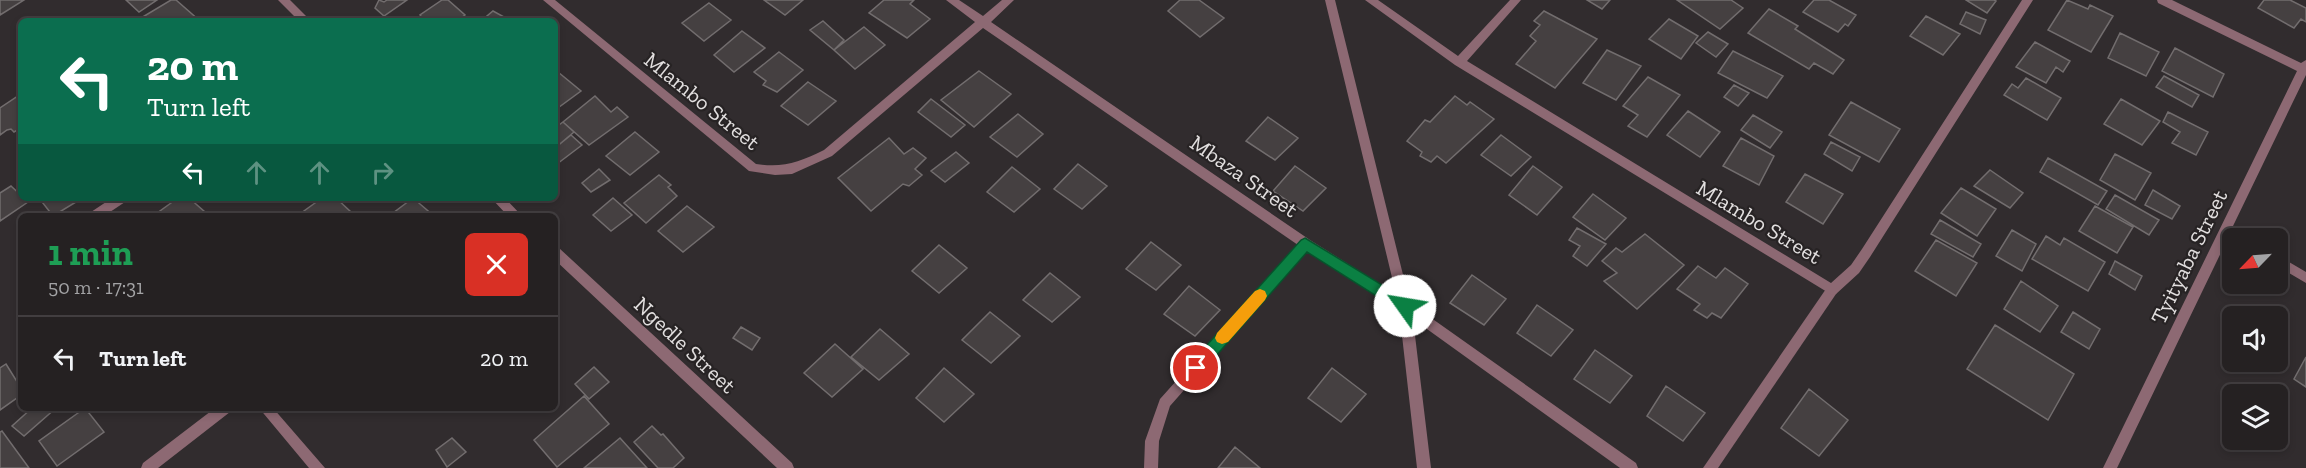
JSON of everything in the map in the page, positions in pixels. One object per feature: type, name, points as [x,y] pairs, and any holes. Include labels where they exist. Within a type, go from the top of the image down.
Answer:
[{"type":"street","points":[[283,0],[303,18]]},
{"type":"street","name":"Mlambo Street","points":[[549,0],[753,168],[777,172],[800,168],[828,153],[1009,0]]},
{"type":"street","name":"Mbaza Street","points":[[951,0],[1305,244],[1405,306],[1631,468]]},
{"type":"street","points":[[1330,0],[1405,306],[1424,468]]},
{"type":"street","name":"Mlambo Street","points":[[1370,0],[1460,62],[1832,290],[1855,269],[1866,253],[2028,0]]},
{"type":"street","points":[[1460,62],[1516,0]]},
{"type":"street","points":[[2162,0],[2305,66]]},
{"type":"street","name":"Tyityaba Street","points":[[2226,228],[2305,66]]},
{"type":"street","points":[[99,213],[117,201]]},
{"type":"street","points":[[500,201],[513,213]]},
{"type":"street","name":"Tyityaba Street","points":[[2110,468],[2222,236]]},
{"type":"street","points":[[1151,468],[1152,441],[1165,403],[1305,244]]},
{"type":"street","name":"Ngedle Street","points":[[558,255],[787,468]]},
{"type":"street","points":[[2288,267],[2306,278]]},
{"type":"street","points":[[1710,468],[1832,290]]},
{"type":"street","points":[[148,468],[221,411]]},
{"type":"street","points":[[268,411],[318,468]]},
{"type":"building","points":[[0,0],[24,0],[0,15]]},
{"type":"building","points":[[126,0],[157,0],[139,12]]},
{"type":"building","points":[[171,0],[176,0],[197,18],[141,18]]},
{"type":"building","points":[[379,0],[384,2],[407,0],[384,16],[375,8]]},
{"type":"building","points":[[442,0],[448,0],[465,15],[460,18],[422,18],[420,15]]},
{"type":"building","points":[[764,0],[803,0],[785,15]]},
{"type":"building","points":[[884,0],[914,0],[910,4],[930,19],[907,38],[869,13]]},
{"type":"building","points":[[1180,0],[1199,0],[1224,18],[1200,37],[1168,11]]},
{"type":"building","points":[[1587,0],[1610,0],[1602,9]]},
{"type":"building","points":[[1677,0],[1731,0],[1743,8],[1720,29]]},
{"type":"building","points":[[1814,0],[1829,0],[1856,15],[1848,26],[1845,24],[1838,32],[1803,12]]},
{"type":"building","points":[[1966,0],[1994,0],[1996,1],[1987,13]]},
{"type":"building","points":[[2067,0],[2088,9],[2090,5],[2113,16],[2091,52],[2048,30]]},
{"type":"building","points":[[2264,0],[2290,0],[2306,8],[2306,22],[2301,19],[2294,28],[2258,8]]},
{"type":"building","points":[[709,3],[731,20],[704,41],[682,23]]},
{"type":"building","points":[[1769,9],[1798,26],[1795,29],[1844,60],[1833,74],[1814,63],[1809,69],[1748,33]]},
{"type":"building","points":[[493,11],[506,18],[485,18]]},
{"type":"building","points":[[1544,11],[1597,39],[1555,88],[1516,64],[1536,41],[1530,36],[1540,25],[1534,21]]},
{"type":"building","points":[[1966,12],[1986,20],[1980,34],[1960,24]]},
{"type":"building","points":[[1926,16],[1960,34],[1943,55],[1910,36]]},
{"type":"building","points":[[1669,19],[1698,36],[1681,59],[1649,39]]},
{"type":"building","points":[[823,21],[844,40],[834,50],[810,30]]},
{"type":"building","points":[[864,27],[885,45],[855,69],[834,50]]},
{"type":"building","points":[[742,31],[765,48],[734,72],[714,55]]},
{"type":"building","points":[[1708,32],[1728,44],[1716,57],[1696,43]]},
{"type":"building","points":[[2120,33],[2159,52],[2146,76],[2108,58]]},
{"type":"building","points":[[2035,42],[2070,61],[2063,72],[2056,67],[2046,83],[2016,67]]},
{"type":"building","points":[[2175,48],[2224,74],[2213,97],[2162,71]]},
{"type":"building","points":[[1607,50],[1641,66],[1616,100],[1583,83]]},
{"type":"building","points":[[1733,51],[1783,76],[1767,98],[1718,73]]},
{"type":"building","points":[[779,52],[803,70],[777,92],[763,85],[766,81],[754,72]]},
{"type":"building","points":[[979,71],[1011,94],[974,127],[941,100]]},
{"type":"building","points":[[558,72],[581,91],[558,108]]},
{"type":"building","points":[[2164,76],[2199,95],[2192,107],[2156,87]]},
{"type":"building","points":[[1648,77],[1680,95],[1647,137],[1628,126],[1638,115],[1623,106]]},
{"type":"building","points":[[2026,78],[2061,98],[2047,120],[2004,95],[2012,84],[2018,88]]},
{"type":"building","points":[[808,82],[836,101],[808,125],[781,106]]},
{"type":"building","points":[[1734,85],[1749,93],[1738,106],[1724,97]]},
{"type":"building","points":[[18,96],[18,130],[14,132],[11,129],[7,130],[0,135],[0,108]]},
{"type":"building","points":[[595,96],[611,112],[617,107],[628,117],[589,145],[563,122]]},
{"type":"building","points":[[1455,96],[1467,105],[1470,102],[1494,119],[1446,163],[1437,156],[1431,162],[1420,156],[1422,152],[1407,141],[1425,120],[1430,122]]},
{"type":"building","points":[[931,99],[965,125],[951,137],[918,112]]},
{"type":"building","points":[[2121,99],[2160,121],[2142,145],[2104,124]]},
{"type":"building","points":[[1851,102],[1900,129],[1879,162],[1829,135]]},
{"type":"building","points":[[1688,111],[1720,132],[1700,157],[1667,135]]},
{"type":"building","points":[[2168,112],[2208,132],[2196,155],[2172,143],[2180,132],[2163,122]]},
{"type":"building","points":[[1018,114],[1043,134],[1017,157],[990,137]]},
{"type":"building","points":[[1753,115],[1782,132],[1770,148],[1741,130]]},
{"type":"building","points":[[1268,117],[1298,138],[1275,160],[1246,141]]},
{"type":"building","points":[[563,122],[574,132],[558,145],[558,126]]},
{"type":"building","points":[[635,132],[659,152],[630,175],[606,156]]},
{"type":"building","points":[[571,135],[582,145],[558,163],[558,146]]},
{"type":"building","points":[[1501,135],[1531,157],[1511,176],[1481,155]]},
{"type":"building","points":[[889,138],[904,154],[913,148],[926,158],[915,169],[922,175],[909,186],[903,184],[871,211],[838,178]]},
{"type":"building","points":[[1741,138],[1774,156],[1759,185],[1723,166]]},
{"type":"building","points":[[1831,142],[1860,157],[1852,171],[1824,154]]},
{"type":"building","points":[[956,152],[969,163],[945,182],[931,171]]},
{"type":"building","points":[[2115,154],[2151,173],[2135,200],[2100,180]]},
{"type":"building","points":[[2048,158],[2107,191],[2098,205],[2040,172]]},
{"type":"building","points":[[1078,164],[1107,186],[1082,209],[1054,189]]},
{"type":"building","points":[[1295,166],[1326,188],[1303,211],[1273,191]]},
{"type":"building","points":[[1533,166],[1562,187],[1537,215],[1509,195]]},
{"type":"building","points":[[1012,167],[1040,189],[1014,212],[987,192]]},
{"type":"building","points":[[599,169],[610,180],[591,192],[582,183]]},
{"type":"building","points":[[1990,170],[2023,193],[2010,208],[1974,186]]},
{"type":"building","points":[[1805,174],[1843,194],[1823,224],[1786,202]]},
{"type":"building","points":[[659,175],[671,185],[668,187],[677,196],[646,223],[624,203]]},
{"type":"building","points":[[11,186],[18,193],[18,201],[28,202],[0,221],[0,193]]},
{"type":"building","points":[[1961,188],[1996,209],[1977,236],[1941,213]]},
{"type":"building","points":[[2153,190],[2180,206],[2172,219],[2145,205]]},
{"type":"building","points":[[1593,194],[1626,218],[1605,240],[1573,217]]},
{"type":"building","points":[[2115,195],[2159,220],[2149,235],[2106,209]]},
{"type":"building","points":[[613,198],[632,215],[611,231],[593,215]]},
{"type":"building","points":[[41,201],[76,202],[58,213],[51,213]]},
{"type":"building","points":[[174,201],[192,201],[205,212],[204,213],[157,213]]},
{"type":"building","points":[[318,201],[339,201],[352,213],[301,213]]},
{"type":"building","points":[[409,201],[416,201],[430,213],[393,213]]},
{"type":"building","points":[[687,206],[714,227],[683,252],[658,231]]},
{"type":"building","points":[[2095,206],[2133,227],[2117,253],[2079,231]]},
{"type":"building","points":[[1940,220],[1981,244],[1973,257],[1931,234]]},
{"type":"building","points":[[1577,228],[1606,244],[1587,266],[1573,256],[1580,246],[1569,240]]},
{"type":"building","points":[[2012,230],[2036,244],[2022,271],[1996,256]]},
{"type":"building","points":[[1645,234],[1684,265],[1637,309],[1604,281],[1617,273],[1602,261],[1616,248],[1622,252]]},
{"type":"building","points":[[2046,236],[2060,245],[2064,238],[2105,262],[2088,291],[2032,259]]},
{"type":"building","points":[[1936,240],[1977,263],[1956,296],[1915,271]]},
{"type":"building","points":[[1151,242],[1181,265],[1156,290],[1126,269]]},
{"type":"building","points":[[939,245],[967,268],[939,293],[912,271]]},
{"type":"building","points":[[2115,261],[2142,276],[2135,290],[2109,274]]},
{"type":"building","points":[[1698,266],[1716,278],[1725,268],[1748,284],[1721,318],[1712,313],[1707,318],[1694,310],[1700,304],[1677,289]]},
{"type":"building","points":[[1050,273],[1080,297],[1052,322],[1023,300]]},
{"type":"building","points":[[1472,275],[1506,299],[1484,325],[1450,303]]},
{"type":"building","points":[[2021,281],[2058,306],[2040,332],[2004,309]]},
{"type":"building","points":[[1189,286],[1220,310],[1195,336],[1164,314]]},
{"type":"building","points":[[1537,305],[1573,330],[1551,356],[1517,333]]},
{"type":"building","points":[[990,312],[1020,336],[991,363],[962,340]]},
{"type":"building","points":[[2073,312],[2100,329],[2089,349],[2061,332]]},
{"type":"building","points":[[1995,325],[2074,374],[2048,420],[1967,369]]},
{"type":"building","points":[[741,327],[760,338],[752,350],[733,338]]},
{"type":"building","points":[[880,329],[909,354],[879,380],[851,357]]},
{"type":"building","points":[[835,344],[863,369],[832,397],[804,373]]},
{"type":"building","points":[[1595,350],[1632,376],[1610,403],[1574,379]]},
{"type":"building","points":[[2306,357],[2306,387],[2294,379]]},
{"type":"building","points":[[6,364],[18,383],[18,397],[0,410],[0,368]]},
{"type":"building","points":[[594,367],[609,382],[589,399],[575,384]]},
{"type":"building","points":[[944,368],[974,394],[944,422],[916,398]]},
{"type":"building","points":[[1332,368],[1366,394],[1341,422],[1308,398]]},
{"type":"building","points":[[1666,386],[1705,413],[1683,441],[1647,416]]},
{"type":"building","points":[[1809,389],[1848,420],[1819,456],[1781,428]]},
{"type":"building","points":[[584,396],[609,424],[557,467],[534,440]]},
{"type":"building","points":[[29,411],[53,411],[24,436],[12,426]]},
{"type":"building","points":[[81,411],[87,411],[104,432],[57,466],[39,441]]},
{"type":"building","points":[[652,426],[661,435],[663,434],[684,458],[673,468],[658,468],[634,442]]},
{"type":"building","points":[[2,431],[29,468],[0,468],[0,432]]},
{"type":"building","points":[[452,438],[466,452],[447,467],[436,450]]},
{"type":"building","points":[[620,438],[647,468],[584,468]]},
{"type":"building","points":[[1235,447],[1260,468],[1218,468]]},
{"type":"slow traffic","points":[[1222,338],[1260,296]]},
{"type":"route","points":[[1196,368],[1305,244],[1405,306]]}]
